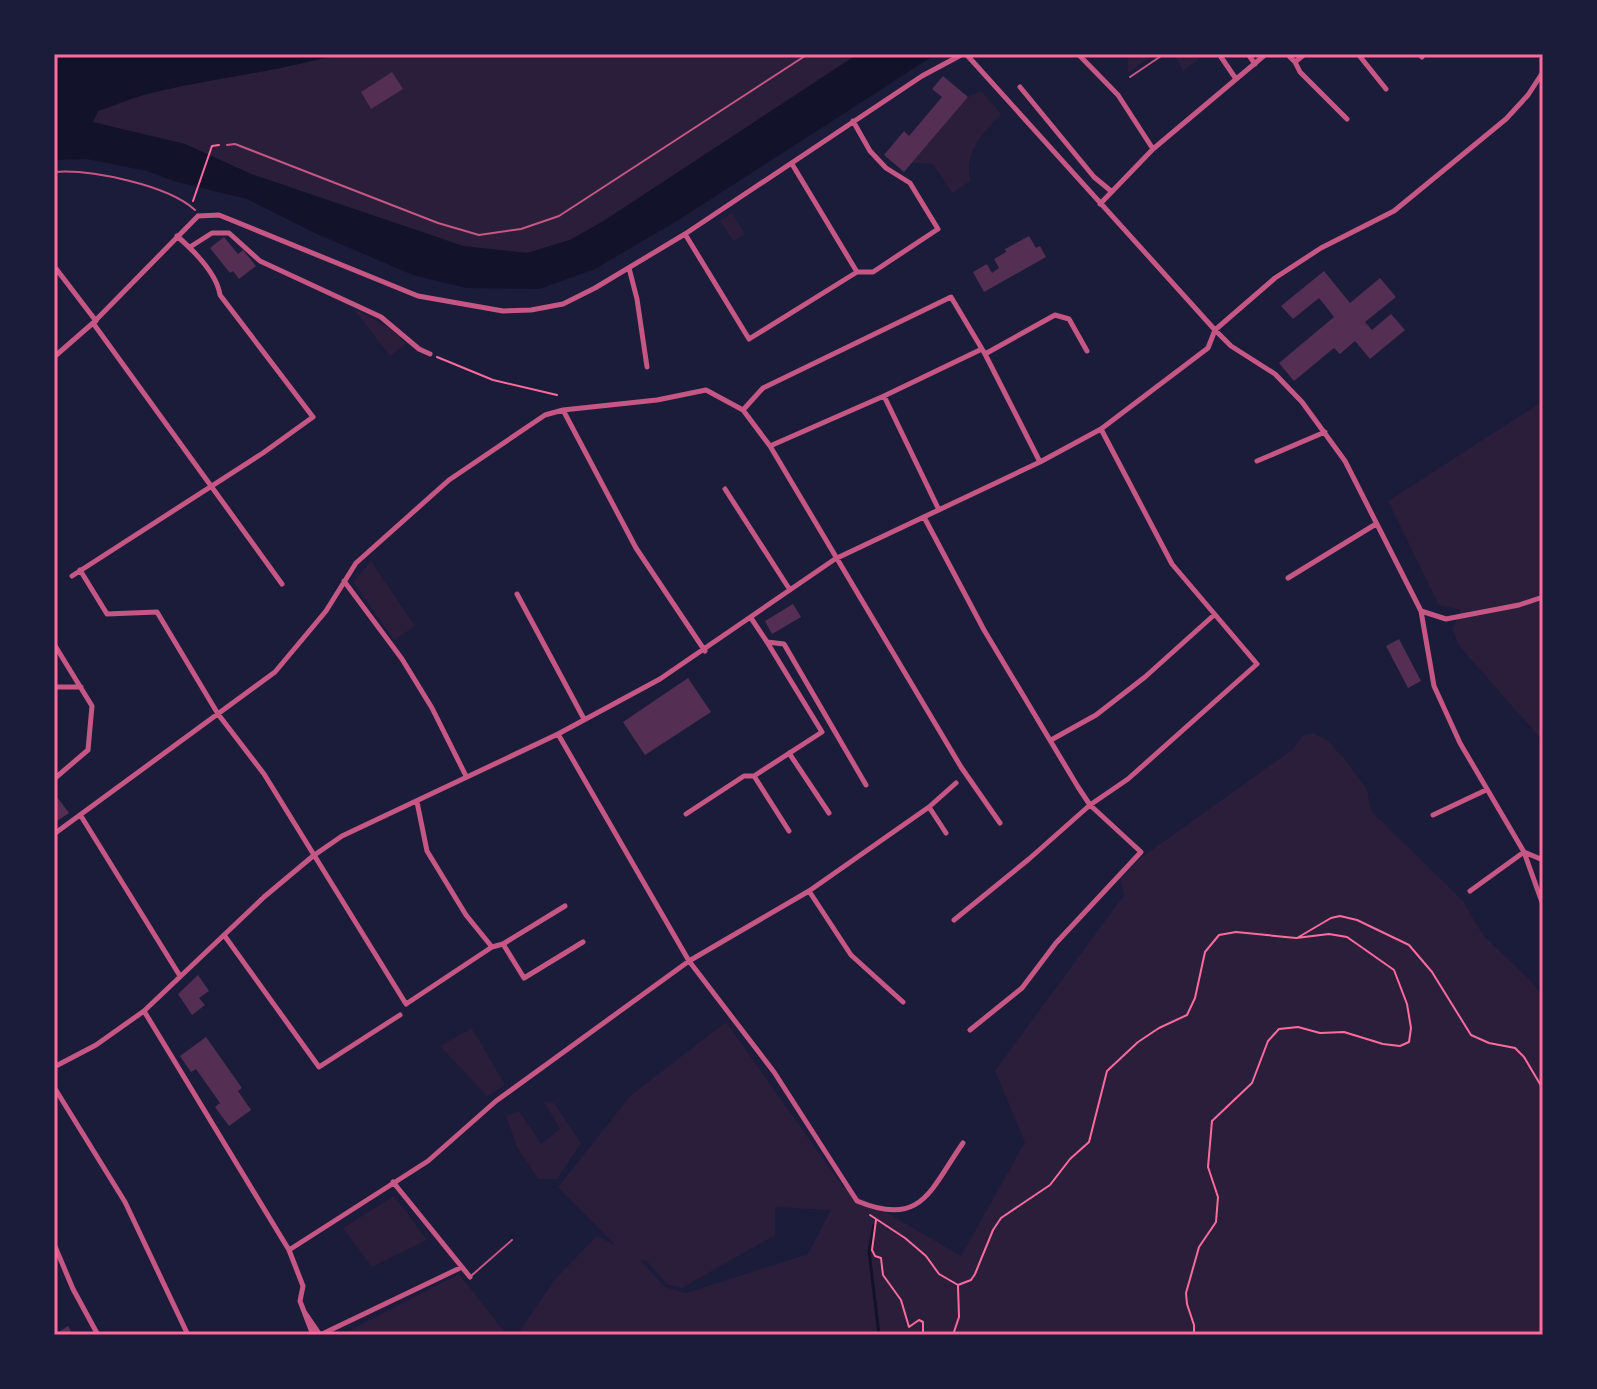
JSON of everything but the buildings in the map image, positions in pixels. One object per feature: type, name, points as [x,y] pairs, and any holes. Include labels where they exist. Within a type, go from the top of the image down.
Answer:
[{"type":"street","points":[[54,357],[94,322],[197,213],[219,215],[418,296],[503,311],[563,304],[685,234],[922,76],[964,54],[1215,330],[1231,346],[1275,374],[1302,402],[1345,461],[1421,611],[1434,686],[1460,743],[1524,852],[1543,905]]},
{"type":"street","points":[[1078,54],[1118,95],[1153,149]]},
{"type":"street","points":[[1219,54],[1236,79]]},
{"type":"street","points":[[1248,54],[1255,64]]},
{"type":"street","points":[[1100,204],[1153,149],[1266,54]]},
{"type":"street","points":[[1287,54],[1300,72],[1347,119]]},
{"type":"street","points":[[1295,62],[1305,54]]},
{"type":"street","points":[[1358,54],[1386,89]]},
{"type":"street","points":[[54,1067],[96,1045],[144,1011],[264,897],[342,836],[558,734],[705,651],[835,559],[1040,462],[1101,429],[1208,348],[1215,330],[1275,278],[1321,248],[1394,211],[1506,119],[1528,95],[1543,72]]},
{"type":"street","points":[[1020,87],[1094,177],[1111,191]]},
{"type":"street","points":[[685,234],[749,339],[857,272],[873,272],[938,229],[910,183],[886,168],[870,151],[853,121]]},
{"type":"street","points":[[792,164],[857,272]]},
{"type":"street","points":[[190,247],[212,233],[229,233],[260,261],[381,317],[419,349],[430,354]]},
{"type":"street","points":[[72,576],[313,417],[220,295],[219,287],[190,247],[177,236]]},
{"type":"street","points":[[54,266],[282,584]]},
{"type":"street","points":[[629,268],[647,367]]},
{"type":"street","points":[[743,410],[763,388],[951,297],[1040,462]]},
{"type":"street","points":[[770,446],[983,352],[1055,315],[1069,319],[1087,351]]},
{"type":"street","points":[[54,834],[275,672],[326,611],[356,563],[449,480],[545,415],[706,390],[743,410],[770,446],[961,767],[1000,823]]},
{"type":"street","points":[[884,396],[939,510]]},
{"type":"street","points":[[563,410],[636,548],[705,651]]},
{"type":"street","points":[[954,920],[1090,805],[1128,779],[1257,664],[1172,564],[1101,429]]},
{"type":"street","points":[[1257,461],[1325,432]]},
{"type":"street","points":[[725,489],[790,590]]},
{"type":"street","points":[[924,517],[984,630],[1090,805],[1141,852],[1056,943],[1022,988],[970,1030]]},
{"type":"street","points":[[1288,578],[1376,524]]},
{"type":"street","points":[[80,570],[107,614],[157,612],[218,714],[264,774],[406,1004],[492,947],[503,944],[565,906]]},
{"type":"street","points":[[344,581],[402,659],[432,708],[466,776]]},
{"type":"street","points":[[517,594],[584,719]]},
{"type":"street","points":[[1421,611],[1446,619],[1519,605],[1543,597]]},
{"type":"street","points":[[1050,740],[1109,705],[1214,615]]},
{"type":"street","points":[[686,814],[744,776],[754,776],[822,732],[751,618]]},
{"type":"street","points":[[767,642],[784,644],[866,785]]},
{"type":"street","points":[[54,644],[92,706],[88,750],[54,779]]},
{"type":"street","points":[[54,687],[82,687]]},
{"type":"street","points":[[558,734],[689,961],[774,1072],[857,1201],[876,1209],[896,1212],[910,1209],[923,1201],[963,1143]]},
{"type":"street","points":[[789,753],[829,813]]},
{"type":"street","points":[[754,776],[789,831]]},
{"type":"street","points":[[289,1250],[428,1161],[496,1101],[689,961],[809,891],[929,807],[956,783]]},
{"type":"street","points":[[1433,815],[1486,790]]},
{"type":"street","points":[[417,802],[427,851],[466,915],[492,947]]},
{"type":"street","points":[[929,807],[946,833]]},
{"type":"street","points":[[81,816],[180,976]]},
{"type":"street","points":[[1524,852],[1543,860]]},
{"type":"street","points":[[1470,891],[1524,852]]},
{"type":"street","points":[[809,891],[851,955],[903,1002]]},
{"type":"street","points":[[224,935],[319,1067],[400,1015]]},
{"type":"street","points":[[503,944],[524,978],[583,942]]},
{"type":"street","points":[[144,1011],[289,1250],[303,1286],[300,1301],[313,1335]]},
{"type":"street","points":[[54,1087],[125,1202],[188,1335]]},
{"type":"street","points":[[393,1182],[470,1277]]},
{"type":"street","points":[[54,1244],[73,1289],[98,1335]]},
{"type":"street","points":[[305,1313],[320,1335],[460,1268]]},
{"type":"lane","points":[[227,145],[235,144],[438,223],[479,235],[521,229],[559,216],[808,54]]},
{"type":"lane","points":[[1130,77],[1164,54]]},
{"type":"lane","points":[[54,172],[73,170],[141,185],[185,201],[197,213]]},
{"type":"lane","points":[[470,1277],[512,1240]]},
{"type":"path","points":[[193,199],[212,146],[227,145]]},
{"type":"path","points":[[430,354],[493,380],[557,395]]},
{"type":"path","points":[[1296,938],[1340,916],[1357,920],[1409,945],[1432,972],[1471,1035],[1489,1043],[1515,1048],[1543,1089]]},
{"type":"path","points":[[958,1285],[971,1280],[975,1274],[1001,1218],[1050,1185],[1070,1159],[1089,1142],[1107,1071],[1138,1042],[1187,1015],[1195,998],[1205,952],[1219,935],[1236,932],[1296,938],[1329,934],[1347,937],[1394,970],[1407,1004],[1411,1028],[1409,1042],[1400,1046],[1383,1044],[1344,1032],[1320,1033],[1298,1027],[1279,1029],[1268,1041],[1252,1083],[1212,1121],[1208,1167],[1218,1197],[1216,1222],[1199,1247],[1186,1293],[1194,1335]]},
{"type":"path","points":[[869,1214],[905,1238],[926,1256],[939,1274],[958,1285]]},
{"type":"path","points":[[876,1219],[872,1250],[875,1256],[881,1258],[883,1275],[901,1300],[909,1327],[919,1320],[923,1322],[923,1335]]},
{"type":"path","points":[[953,1335],[959,1317],[958,1285]]},
{"type":"shaded area","points":[[54,54],[338,54],[144,95],[98,111],[93,122],[185,144],[251,174],[463,246],[527,253],[570,240],[602,222],[858,54],[936,54],[680,219],[595,269],[539,289],[467,288],[413,275],[317,234],[247,199],[147,171],[87,159],[54,160]]},
{"type":"shaded area","points":[[338,54],[858,54],[602,222],[570,240],[527,253],[463,246],[251,174],[185,144],[92,123],[98,111],[144,95]]},
{"type":"shaded area","points":[[1128,54],[1154,54],[1128,73]]},
{"type":"shaded area","points":[[1175,54],[1203,54],[1204,55],[1183,71]]},
{"type":"shaded area","points":[[981,91],[1001,114],[972,152],[970,181],[952,193],[933,164],[912,163],[968,97]]},
{"type":"shaded area","points":[[732,213],[745,234],[733,241],[720,221]]},
{"type":"shaded area","points":[[354,309],[389,328],[406,344],[390,356]]},
{"type":"shaded area","points":[[1543,401],[1543,741],[1460,647],[1452,629],[1461,610],[1439,605],[1388,501]]},
{"type":"shaded area","points":[[371,561],[415,626],[394,640],[353,582]]},
{"type":"shaded area","points":[[1313,733],[1328,741],[1344,758],[1367,789],[1371,811],[1463,901],[1483,935],[1532,982],[1543,997],[1543,1335],[517,1335],[555,1279],[597,1236],[615,1245],[558,1187],[631,1095],[726,1022],[843,1187],[961,1256],[1025,1142],[995,1071],[1124,895],[1120,879],[1142,857],[1293,749],[1302,736]],"holes":[[[775,1207],[831,1210],[808,1254],[686,1293],[665,1287],[640,1260],[646,1260],[667,1284],[682,1288],[775,1235]]]},
{"type":"shaded area","points":[[472,1028],[505,1085],[487,1096],[440,1046]]},
{"type":"shaded area","points":[[544,1102],[554,1103],[581,1143],[557,1179],[538,1179],[517,1147],[506,1116],[519,1111],[541,1144],[560,1129]]},
{"type":"shaded area","points":[[394,1196],[427,1240],[372,1267],[343,1228]]},
{"type":"shaded area","points":[[459,1274],[507,1335],[341,1335]]},
{"type":"waterway","points":[[874,1225],[869,1251],[879,1335]]}]
